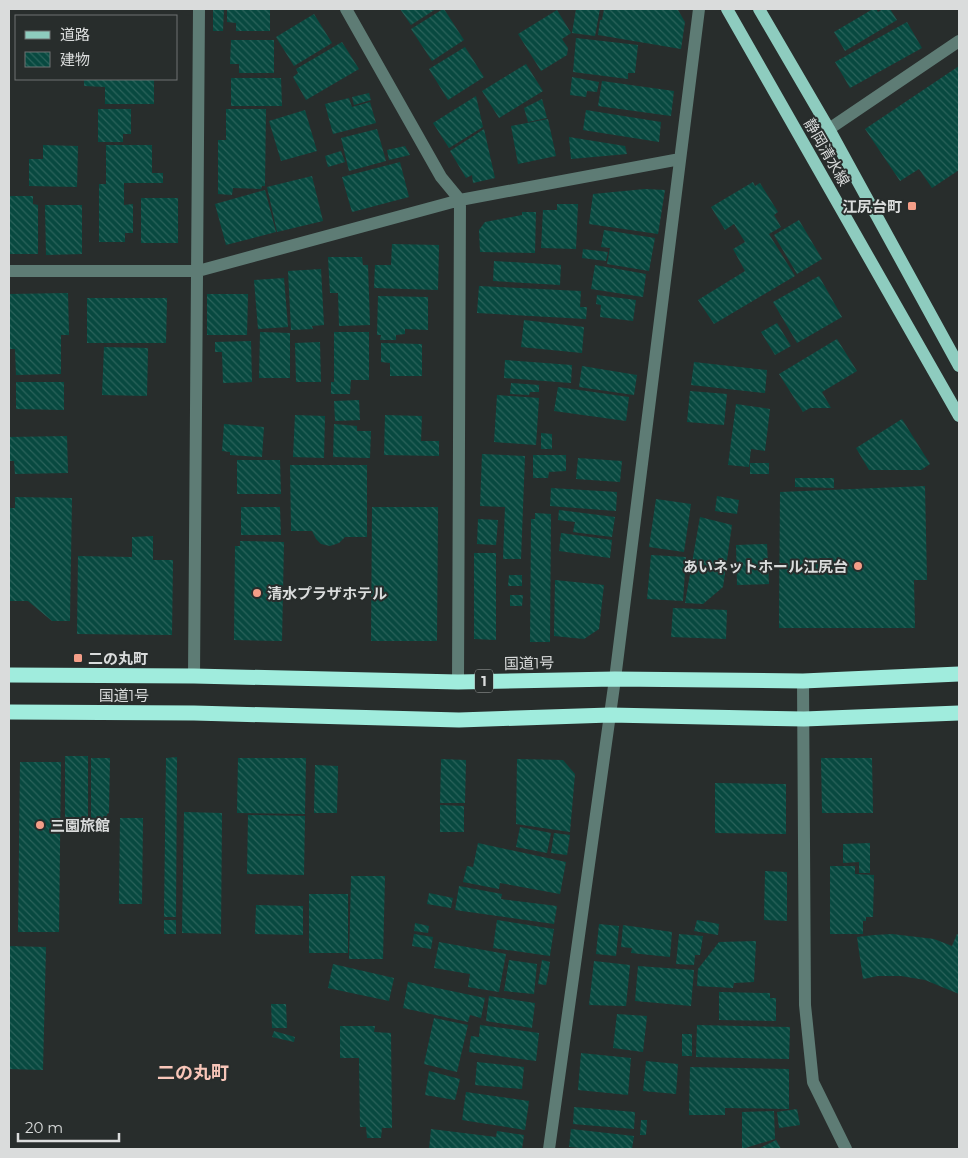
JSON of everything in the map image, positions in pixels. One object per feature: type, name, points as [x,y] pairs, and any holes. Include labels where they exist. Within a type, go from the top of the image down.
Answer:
[{"type":"highway","name":"国道1号","points":[[9,675],[194,676],[458,682],[615,678],[803,681],[959,674]]},
{"type":"highway","name":"国道1号","points":[[9,712],[194,713],[459,720],[610,715],[804,719],[959,713]]},
{"type":"main road","name":"静岡清水線","points":[[727,9],[959,416]]},
{"type":"main road","name":"静岡清水線","points":[[759,9],[830,129],[959,366]]},
{"type":"street","points":[[194,676],[199,9]]},
{"type":"street","points":[[346,9],[441,177],[460,200],[458,682]]},
{"type":"street","points":[[549,1149],[615,678],[699,9]]},
{"type":"street","points":[[830,129],[959,41]]},
{"type":"street","points":[[9,271],[198,271],[460,200],[680,159]]},
{"type":"street","points":[[803,681],[805,1004],[813,1082],[846,1149]]},
{"type":"building","points":[[213,9],[224,9],[223,31],[213,31]]},
{"type":"building","points":[[227,9],[270,9],[270,31],[236,31],[236,23],[227,22]]},
{"type":"building","points":[[400,9],[436,9],[411,25]]},
{"type":"building","points":[[443,9],[464,40],[432,61],[411,29]]},
{"type":"building","points":[[576,9],[600,9],[595,36],[572,33]]},
{"type":"building","points":[[604,9],[678,10],[685,22],[681,49],[598,35]]},
{"type":"building","points":[[876,9],[878,12],[883,9],[890,9],[897,20],[845,51],[834,32]]},
{"type":"building","points":[[557,10],[571,33],[562,39],[568,48],[567,55],[541,71],[518,34]]},
{"type":"building","points":[[314,14],[332,43],[294,66],[276,37]]},
{"type":"building","points":[[907,22],[922,48],[850,88],[835,62]]},
{"type":"building","points":[[576,38],[638,45],[635,73],[628,73],[628,79],[573,72]]},
{"type":"building","points":[[231,40],[274,40],[274,73],[239,73],[239,64],[230,64]]},
{"type":"building","points":[[342,42],[359,69],[306,100],[293,77],[298,73],[296,69]]},
{"type":"building","points":[[465,47],[484,77],[448,100],[429,69]]},
{"type":"building","points":[[526,64],[543,91],[499,118],[482,91]]},
{"type":"building","points":[[959,66],[959,170],[932,188],[919,169],[900,181],[865,129]]},
{"type":"building","points":[[572,77],[599,82],[597,92],[587,91],[586,97],[570,95]]},
{"type":"building","points":[[231,78],[281,78],[282,106],[231,106]]},
{"type":"building","points":[[84,80],[154,80],[154,104],[105,104],[105,87],[84,86]]},
{"type":"building","points":[[602,81],[674,91],[671,116],[598,106]]},
{"type":"building","points":[[369,93],[371,100],[354,105],[352,97]]},
{"type":"building","points":[[476,96],[483,127],[449,148],[433,123]]},
{"type":"building","points":[[349,98],[352,107],[370,102],[376,123],[333,134],[325,104]]},
{"type":"building","points":[[542,99],[547,118],[528,122],[524,108]]},
{"type":"building","points":[[98,109],[131,109],[131,134],[123,134],[123,142],[98,142]]},
{"type":"building","points":[[226,109],[266,109],[265,186],[262,186],[261,189],[233,188],[232,195],[218,194],[218,140],[226,140]]},
{"type":"building","points":[[305,110],[317,151],[281,161],[269,121]]},
{"type":"building","points":[[586,110],[661,122],[659,142],[583,130]]},
{"type":"building","points":[[548,119],[556,156],[518,164],[511,126]]},
{"type":"building","points":[[377,129],[386,161],[349,171],[341,138]]},
{"type":"building","points":[[484,129],[495,178],[473,183],[472,175],[466,178],[450,151]]},
{"type":"building","points":[[569,137],[625,146],[627,154],[571,159]]},
{"type":"building","points":[[43,145],[78,146],[77,187],[29,186],[29,159],[43,159]]},
{"type":"building","points":[[106,145],[152,145],[152,173],[163,173],[163,183],[124,183],[124,205],[133,204],[133,233],[125,233],[125,242],[99,242],[99,184],[106,184]]},
{"type":"building","points":[[405,146],[410,155],[389,160],[387,150]]},
{"type":"building","points":[[341,151],[345,162],[328,167],[325,156]]},
{"type":"building","points":[[400,162],[409,197],[352,212],[342,177]]},
{"type":"building","points":[[312,176],[323,221],[277,232],[267,187]]},
{"type":"building","points":[[753,182],[755,186],[760,183],[778,212],[774,215],[781,227],[769,234],[795,276],[714,324],[698,300],[745,271],[733,249],[745,242],[734,224],[725,230],[711,207]]},
{"type":"building","points":[[645,189],[665,190],[658,234],[589,224],[593,194]]},
{"type":"building","points":[[265,190],[276,232],[226,245],[215,204]]},
{"type":"building","points":[[9,196],[33,196],[33,204],[38,205],[38,254],[9,254]]},
{"type":"building","points":[[141,198],[178,198],[178,243],[141,243]]},
{"type":"building","points":[[557,204],[578,204],[576,249],[541,248],[543,210],[557,210]]},
{"type":"building","points":[[45,205],[82,205],[82,254],[46,255]]},
{"type":"building","points":[[522,212],[536,212],[535,253],[480,252],[479,230],[485,222],[522,215]]},
{"type":"building","points":[[799,220],[822,259],[797,274],[774,235]]},
{"type":"building","points":[[604,230],[655,238],[649,271],[607,264],[610,248],[601,247]]},
{"type":"building","points":[[392,244],[439,245],[438,290],[374,288],[375,265],[391,265]]},
{"type":"building","points":[[583,249],[608,252],[606,261],[582,258]]},
{"type":"building","points":[[328,257],[362,257],[363,265],[368,265],[370,325],[339,326],[338,293],[330,293]]},
{"type":"building","points":[[494,261],[561,265],[560,285],[493,281]]},
{"type":"building","points":[[595,265],[646,274],[643,297],[591,289]]},
{"type":"building","points":[[321,269],[324,325],[312,326],[313,329],[291,330],[288,271]]},
{"type":"building","points":[[819,276],[842,317],[797,343],[773,302]]},
{"type":"building","points":[[284,278],[288,327],[258,329],[254,280]]},
{"type":"building","points":[[479,286],[581,291],[580,307],[587,307],[586,319],[477,313]]},
{"type":"building","points":[[68,293],[69,335],[61,335],[61,374],[16,375],[15,349],[10,349],[9,294]]},
{"type":"building","points":[[207,294],[248,294],[247,335],[207,335]]},
{"type":"building","points":[[597,295],[636,300],[633,321],[600,317],[601,305],[596,304]]},
{"type":"building","points":[[378,296],[428,297],[428,330],[405,329],[405,334],[396,335],[396,340],[380,340],[381,335],[377,335]]},
{"type":"building","points":[[87,298],[167,298],[166,343],[87,343]]},
{"type":"building","points":[[524,320],[584,327],[582,353],[521,347]]},
{"type":"building","points":[[777,323],[791,346],[775,355],[761,332]]},
{"type":"building","points":[[260,332],[290,333],[290,378],[259,378]]},
{"type":"building","points":[[334,332],[369,332],[369,380],[351,380],[350,394],[331,394],[331,382],[334,382]]},
{"type":"building","points":[[837,339],[857,371],[822,392],[831,408],[810,408],[803,412],[779,374]]},
{"type":"building","points":[[251,341],[252,382],[223,383],[222,352],[215,352],[215,342]]},
{"type":"building","points":[[320,342],[321,382],[296,382],[295,343]]},
{"type":"building","points":[[381,343],[422,344],[422,376],[390,376],[390,363],[381,362]]},
{"type":"building","points":[[104,347],[148,348],[147,396],[102,395]]},
{"type":"building","points":[[505,360],[572,365],[571,383],[504,378]]},
{"type":"building","points":[[694,362],[767,370],[765,393],[691,385]]},
{"type":"building","points":[[582,366],[637,375],[634,395],[579,387]]},
{"type":"building","points":[[16,382],[64,382],[64,410],[16,409]]},
{"type":"building","points":[[511,383],[539,385],[539,392],[530,392],[529,395],[510,394]]},
{"type":"building","points":[[558,387],[629,397],[626,421],[554,411]]},
{"type":"building","points":[[690,391],[727,394],[724,425],[687,422]]},
{"type":"building","points":[[497,395],[539,398],[536,445],[494,442]]},
{"type":"building","points":[[359,400],[360,420],[335,421],[334,401]]},
{"type":"building","points":[[736,404],[770,409],[765,451],[751,449],[749,467],[728,465]]},
{"type":"building","points":[[295,415],[325,416],[324,458],[293,457]]},
{"type":"building","points":[[385,415],[422,416],[421,441],[439,441],[439,456],[384,455]]},
{"type":"building","points":[[902,419],[930,464],[921,470],[869,470],[856,448]]},
{"type":"building","points":[[224,424],[264,427],[262,457],[230,455],[230,452],[222,451]]},
{"type":"building","points":[[334,424],[357,426],[357,431],[371,431],[370,458],[333,457]]},
{"type":"building","points":[[541,433],[552,434],[552,449],[541,449]]},
{"type":"building","points":[[67,436],[68,473],[15,474],[14,461],[9,461],[9,437]]},
{"type":"building","points":[[482,454],[525,456],[521,559],[503,559],[505,507],[480,506]]},
{"type":"building","points":[[533,455],[566,455],[566,471],[549,472],[548,478],[533,478]]},
{"type":"building","points":[[578,458],[622,461],[620,482],[576,479]]},
{"type":"building","points":[[237,460],[280,460],[281,494],[237,494]]},
{"type":"building","points":[[750,463],[769,463],[769,474],[750,474]]},
{"type":"building","points":[[290,465],[367,465],[367,537],[345,537],[339,543],[330,546],[321,544],[312,531],[291,531]]},
{"type":"building","points":[[795,478],[834,478],[834,488],[795,487]]},
{"type":"building","points":[[925,486],[927,580],[914,580],[915,628],[779,628],[780,492]]},
{"type":"building","points":[[551,488],[617,492],[616,511],[550,506]]},
{"type":"building","points":[[717,496],[739,500],[737,514],[715,511]]},
{"type":"building","points":[[15,497],[72,498],[70,621],[52,621],[28,601],[9,601],[9,508],[15,508]]},
{"type":"building","points":[[656,499],[691,504],[684,552],[649,547]]},
{"type":"building","points":[[241,507],[280,507],[281,535],[241,535]]},
{"type":"building","points":[[372,507],[438,507],[437,641],[371,641]]},
{"type":"building","points":[[559,510],[615,517],[612,537],[573,532],[575,522],[558,520]]},
{"type":"building","points":[[535,513],[551,514],[550,642],[530,642],[531,519],[535,519]]},
{"type":"building","points":[[700,517],[732,525],[723,587],[703,604],[685,603]]},
{"type":"building","points":[[478,519],[498,520],[496,545],[477,544]]},
{"type":"building","points":[[561,533],[612,540],[610,558],[559,551]]},
{"type":"building","points":[[153,536],[153,560],[173,560],[172,635],[77,634],[78,556],[132,557],[132,537]]},
{"type":"building","points":[[240,541],[284,542],[282,641],[234,640],[235,546],[240,546]]},
{"type":"building","points":[[767,544],[769,584],[737,585],[736,545]]},
{"type":"building","points":[[474,553],[496,553],[496,640],[474,639]]},
{"type":"building","points":[[651,555],[686,557],[683,601],[647,599]]},
{"type":"building","points":[[509,575],[522,575],[522,586],[508,586]]},
{"type":"building","points":[[555,580],[604,585],[599,629],[584,639],[554,636]]},
{"type":"building","points":[[510,595],[523,595],[522,606],[510,606]]},
{"type":"building","points":[[673,608],[727,610],[726,639],[671,637]]},
{"type":"building","points":[[65,756],[88,756],[88,818],[65,818]]},
{"type":"building","points":[[177,757],[176,917],[164,917],[166,758]]},
{"type":"building","points":[[91,758],[110,758],[107,827],[98,827],[98,818],[91,818]]},
{"type":"building","points":[[238,758],[306,758],[305,814],[237,813]]},
{"type":"building","points":[[821,758],[872,758],[873,813],[822,813]]},
{"type":"building","points":[[441,759],[466,760],[465,803],[440,803]]},
{"type":"building","points":[[517,759],[563,760],[575,774],[570,832],[516,824]]},
{"type":"building","points":[[20,762],[61,762],[59,932],[18,932]]},
{"type":"building","points":[[315,765],[338,766],[337,813],[314,813]]},
{"type":"building","points":[[715,783],[786,784],[786,834],[715,833]]},
{"type":"building","points":[[440,805],[464,806],[464,832],[440,832]]},
{"type":"building","points":[[184,812],[222,813],[221,934],[182,933]]},
{"type":"building","points":[[248,815],[305,816],[304,875],[247,874]]},
{"type":"building","points":[[120,818],[143,818],[142,904],[119,904]]},
{"type":"building","points":[[520,827],[551,833],[547,853],[516,847]]},
{"type":"building","points":[[554,833],[570,835],[567,855],[551,853]]},
{"type":"building","points":[[478,843],[566,862],[560,894],[500,883],[499,889],[463,882],[467,866],[473,867]]},
{"type":"building","points":[[870,843],[870,873],[859,873],[859,862],[843,863],[843,844]]},
{"type":"building","points":[[830,866],[855,866],[855,874],[874,875],[873,917],[866,917],[866,921],[863,921],[863,934],[830,934]]},
{"type":"building","points":[[765,871],[787,872],[787,921],[764,920]]},
{"type":"building","points":[[351,876],[385,876],[383,959],[349,959]]},
{"type":"building","points":[[459,886],[502,894],[501,899],[557,906],[554,924],[455,910]]},
{"type":"building","points":[[429,893],[453,898],[451,908],[427,904]]},
{"type":"building","points":[[309,894],[348,894],[348,953],[309,953]]},
{"type":"building","points":[[256,905],[303,906],[303,935],[255,934]]},
{"type":"building","points":[[164,920],[176,920],[176,934],[164,934]]},
{"type":"building","points":[[497,920],[554,929],[550,956],[493,948]]},
{"type":"building","points":[[697,920],[719,924],[718,935],[694,931]]},
{"type":"building","points":[[415,923],[429,926],[428,933],[414,931]]},
{"type":"building","points":[[599,924],[619,926],[616,956],[596,954]]},
{"type":"building","points":[[623,925],[672,932],[670,957],[631,953],[632,948],[621,947]]},
{"type":"building","points":[[414,934],[433,937],[431,949],[412,946]]},
{"type":"building","points":[[679,934],[703,936],[700,955],[695,955],[694,965],[676,964]]},
{"type":"building","points":[[892,934],[934,939],[952,946],[957,934],[959,935],[959,994],[925,980],[901,976],[878,976],[863,979],[857,937]]},
{"type":"building","points":[[756,941],[754,982],[734,983],[733,988],[697,986],[698,969],[719,942]]},
{"type":"building","points":[[439,942],[506,954],[499,992],[468,987],[470,974],[434,968]]},
{"type":"building","points":[[9,946],[46,947],[43,1070],[9,1069]]},
{"type":"building","points":[[509,960],[537,964],[534,994],[504,991]]},
{"type":"building","points":[[542,960],[550,962],[546,985],[538,984]]},
{"type":"building","points":[[594,961],[630,965],[626,1006],[589,1005]]},
{"type":"building","points":[[333,964],[394,978],[389,1001],[328,988]]},
{"type":"building","points":[[638,966],[694,970],[691,1006],[635,1001]]},
{"type":"building","points":[[408,982],[485,998],[481,1018],[470,1015],[468,1022],[403,1008]]},
{"type":"building","points":[[719,992],[770,993],[770,998],[776,998],[776,1021],[719,1020]]},
{"type":"building","points":[[489,996],[535,1003],[532,1028],[486,1021]]},
{"type":"building","points":[[271,1004],[286,1004],[287,1028],[272,1028]]},
{"type":"building","points":[[617,1014],[647,1016],[643,1052],[613,1048]]},
{"type":"building","points":[[434,1018],[468,1025],[457,1072],[424,1064]]},
{"type":"building","points":[[480,1025],[539,1033],[536,1061],[469,1052],[471,1036],[479,1037]]},
{"type":"building","points":[[697,1025],[790,1027],[789,1059],[696,1057]]},
{"type":"building","points":[[340,1026],[375,1026],[374,1032],[391,1033],[392,1128],[382,1128],[381,1138],[367,1138],[366,1127],[360,1127],[359,1058],[340,1058]]},
{"type":"building","points":[[274,1031],[295,1037],[294,1042],[272,1037]]},
{"type":"building","points":[[682,1034],[692,1034],[692,1056],[682,1056]]},
{"type":"building","points":[[581,1053],[631,1058],[628,1095],[578,1090]]},
{"type":"building","points":[[646,1061],[678,1064],[676,1094],[643,1091]]},
{"type":"building","points":[[477,1062],[524,1067],[522,1089],[475,1085]]},
{"type":"building","points":[[690,1067],[789,1069],[789,1109],[725,1108],[725,1115],[689,1115]]},
{"type":"building","points":[[429,1071],[460,1079],[455,1100],[425,1095]]},
{"type":"building","points":[[466,1092],[529,1101],[525,1130],[462,1120]]},
{"type":"building","points":[[574,1107],[635,1112],[634,1129],[573,1124]]},
{"type":"building","points":[[797,1109],[800,1125],[779,1128],[777,1112]]},
{"type":"building","points":[[774,1111],[775,1139],[742,1149],[742,1112]]},
{"type":"building","points":[[641,1120],[647,1120],[646,1135],[640,1135]]},
{"type":"building","points":[[431,1129],[496,1137],[497,1131],[524,1135],[522,1149],[429,1149]]},
{"type":"building","points":[[571,1129],[634,1136],[632,1149],[569,1147]]},
{"type":"building","points":[[776,1140],[781,1149],[758,1149]]},
{"type":"place","name":"江尻台町","points":[[912,206]]},
{"type":"place","name":"あいネットホール江尻台","points":[[858,566]]},
{"type":"place","name":"清水プラザホテル","points":[[257,593]]},
{"type":"place","name":"二の丸町","points":[[78,658]]},
{"type":"place","name":"三園旅館","points":[[40,825]]},
{"type":"district","name":"二の丸町","points":[[193,1073]]}]
